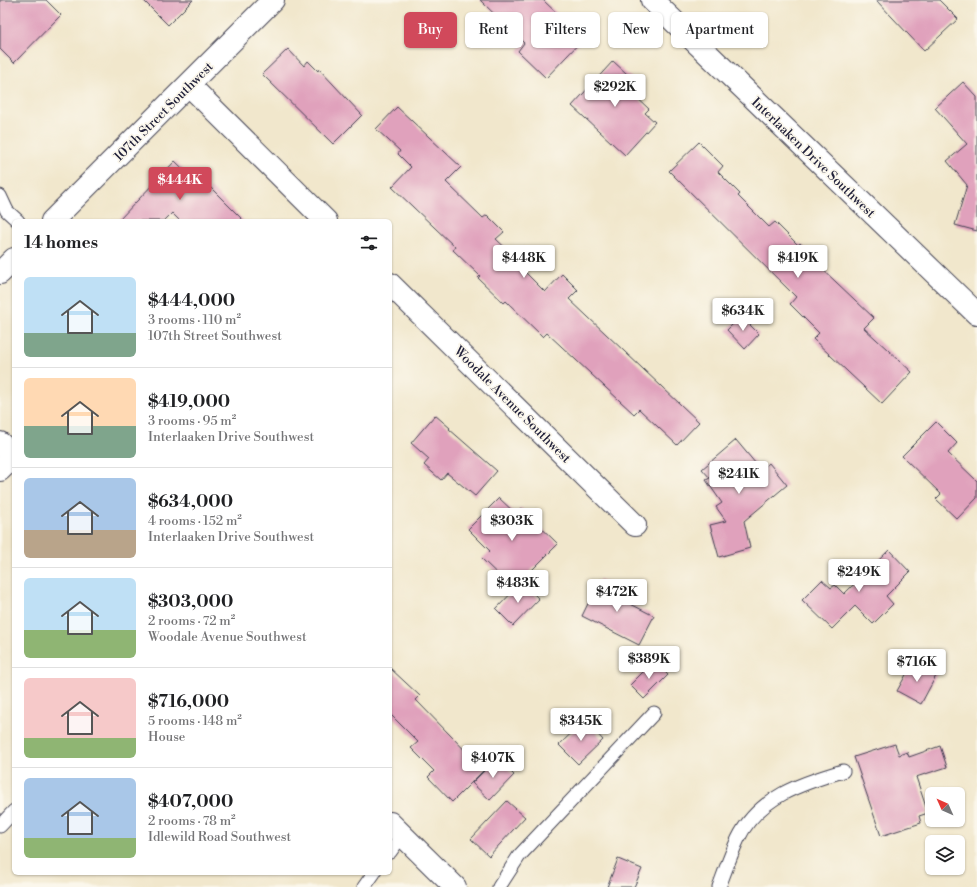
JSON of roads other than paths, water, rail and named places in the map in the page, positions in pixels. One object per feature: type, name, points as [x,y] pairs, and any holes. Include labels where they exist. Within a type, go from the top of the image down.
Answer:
[{"type":"street","name":"107th Street Southwest","points":[[54,219],[273,0]]},
{"type":"street","name":"Interlaaken Drive Southwest","points":[[652,0],[977,314]]},
{"type":"street","points":[[189,85],[324,219]]},
{"type":"street","points":[[0,272],[12,261]]},
{"type":"street","name":"Woodale Avenue Southwest","points":[[392,286],[636,525]]},
{"type":"street","points":[[0,443],[12,454]]},
{"type":"street","points":[[0,470],[12,458]]},
{"type":"street","points":[[394,837],[455,887]]},
{"type":"lane","points":[[0,196],[7,211],[16,219]]},
{"type":"lane","points":[[499,887],[519,856],[654,713]]},
{"type":"lane","points":[[719,887],[739,837],[756,814],[775,797],[799,785],[843,771]]},
{"type":"lane","points":[[0,826],[12,813]]},
{"type":"lane","points":[[364,887],[373,875]]}]
